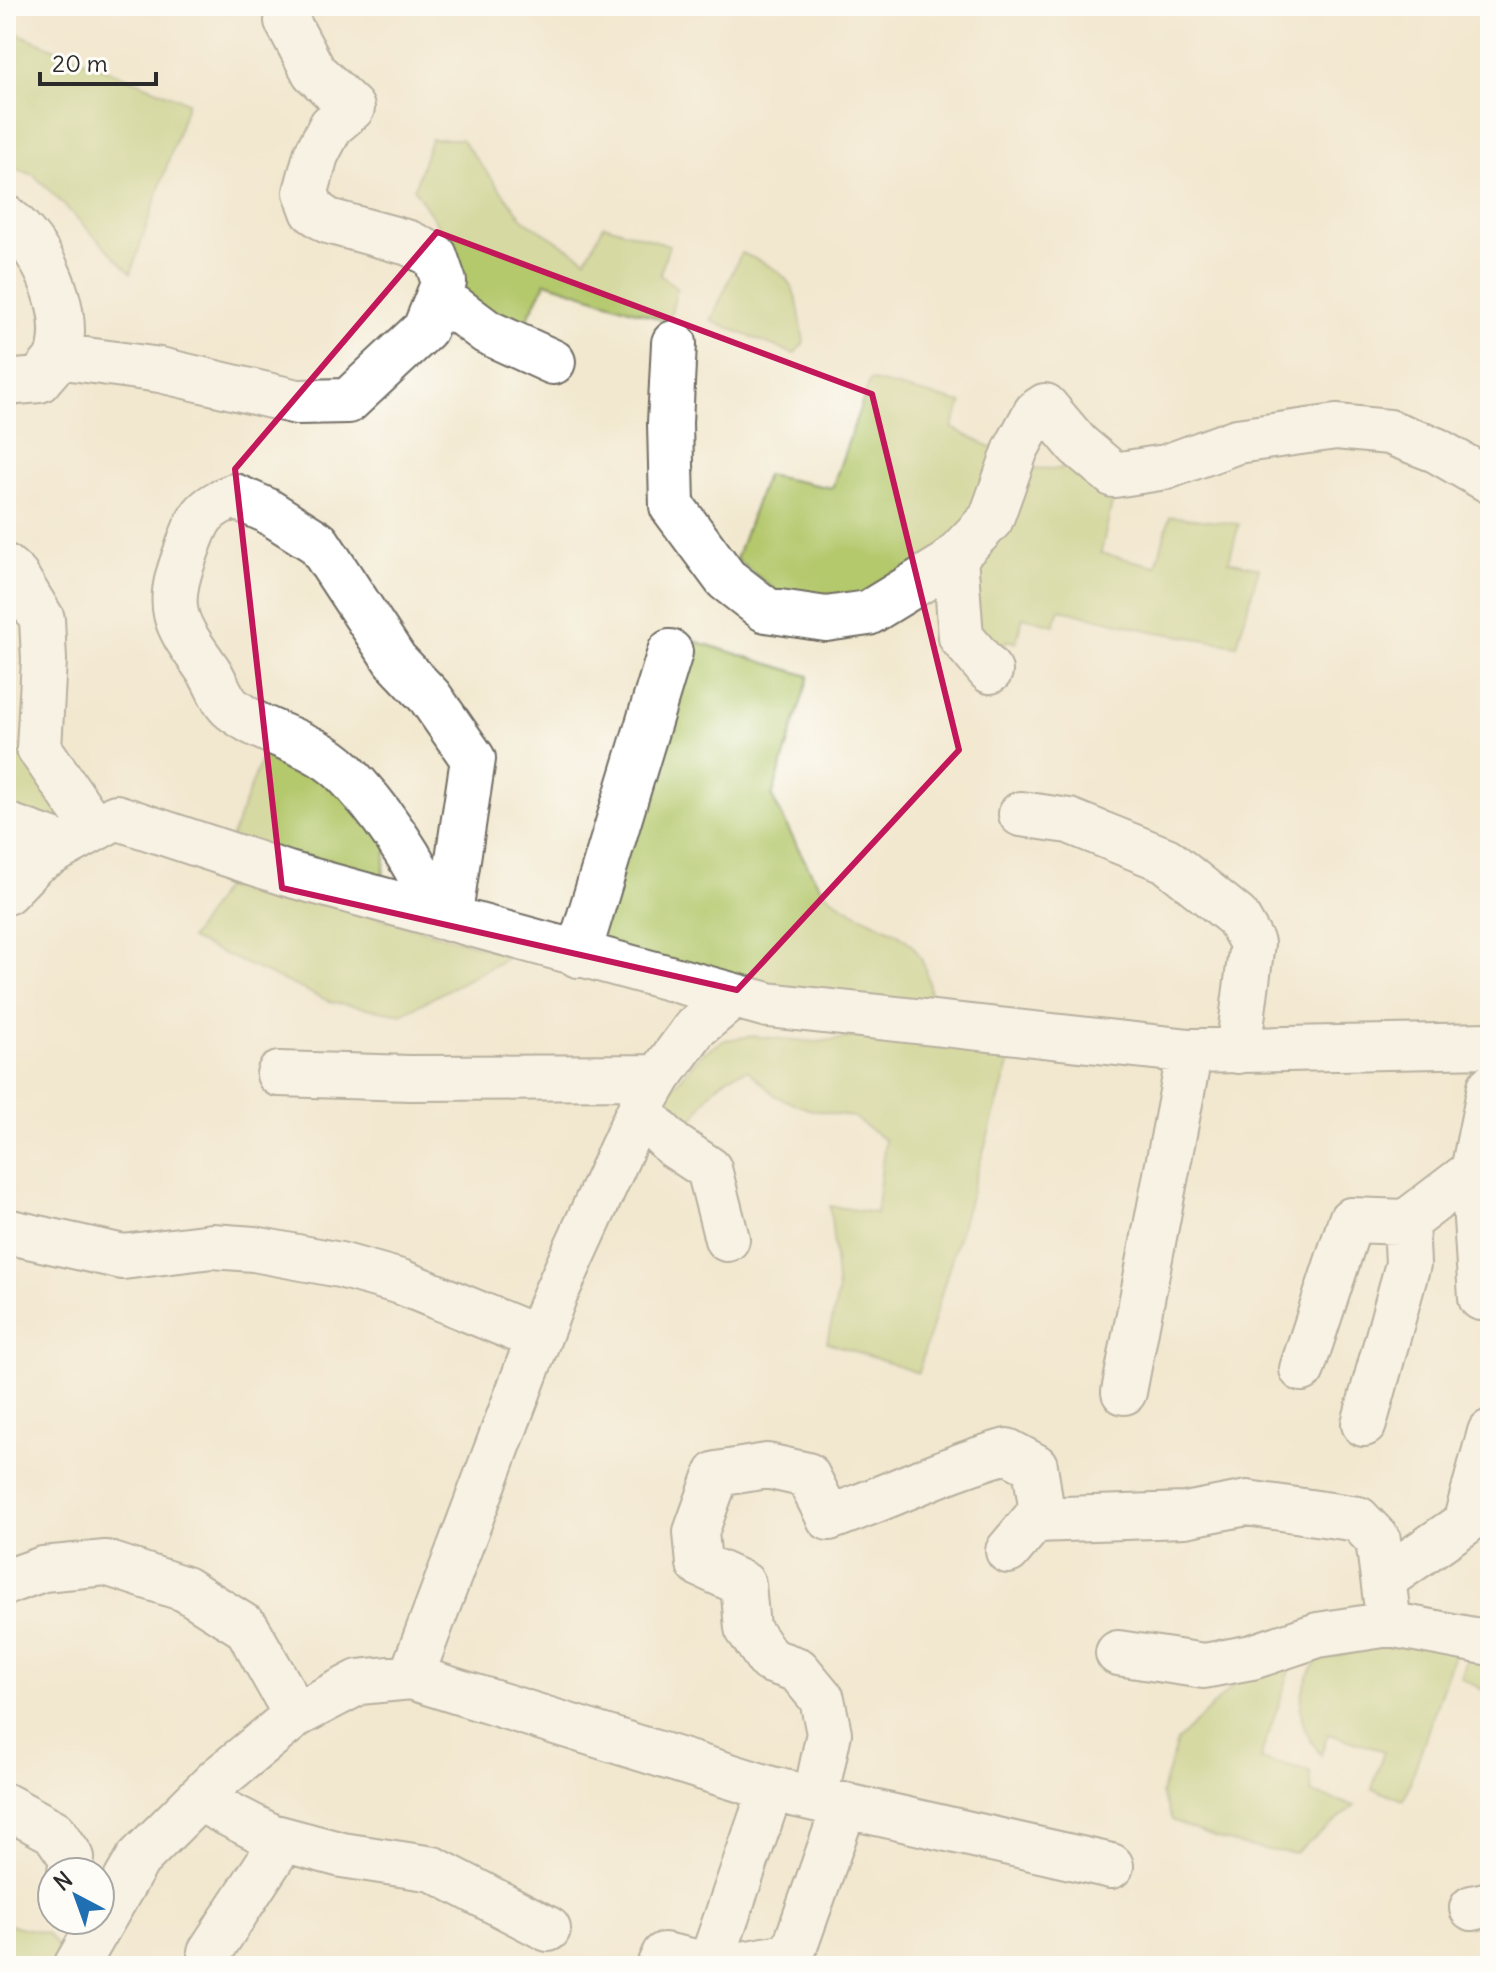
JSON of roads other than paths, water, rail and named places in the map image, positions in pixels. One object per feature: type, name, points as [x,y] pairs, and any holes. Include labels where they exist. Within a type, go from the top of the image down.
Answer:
[{"type":"street","points":[[57,356],[160,370],[297,402],[348,401],[425,329],[444,282],[435,256],[409,243],[328,221],[313,211],[306,192],[316,155],[331,126],[352,108],[314,72],[287,21]]},
{"type":"street","points":[[6,218],[46,266],[62,309],[57,356],[39,380],[6,383]]},
{"type":"street","points":[[440,297],[487,332],[553,362]]},
{"type":"street","points":[[674,343],[670,423],[672,506],[726,579],[766,610],[826,619],[868,613],[955,557],[991,519],[1016,449],[1036,412],[1045,406],[1078,445],[1114,475],[1166,467],[1237,441],[1336,427],[1389,432],[1436,450],[1490,481]]},
{"type":"street","points":[[234,496],[266,510],[318,543],[374,631],[395,660],[430,697],[473,759],[445,918],[418,869],[381,816],[343,771],[317,749],[231,708],[181,632],[172,596],[197,525],[210,504],[234,496]]},
{"type":"street","points":[[955,557],[961,637],[990,671]]},
{"type":"street","points":[[6,567],[16,576],[42,619],[44,660],[39,748],[78,837]]},
{"type":"street","points":[[578,955],[670,652]]},
{"type":"street","points":[[1021,814],[1069,821],[1166,860],[1237,917],[1252,943],[1238,1051]]},
{"type":"street","points":[[6,892],[35,862],[116,817],[288,874],[731,998],[768,1005],[1190,1051],[1490,1045]]},
{"type":"street","points":[[6,825],[78,837]]},
{"type":"street","points":[[411,1677],[554,1297],[649,1094],[695,1028],[731,998]]},
{"type":"street","points":[[1124,1392],[1190,1051]]},
{"type":"street","points":[[279,1074],[410,1078],[649,1094]]},
{"type":"street","points":[[1481,1298],[1473,1171],[1490,1087]]},
{"type":"street","points":[[649,1094],[673,1145],[709,1169],[727,1239]]},
{"type":"street","points":[[1302,1369],[1351,1220],[1406,1222],[1473,1171]]},
{"type":"street","points":[[1364,1424],[1408,1264],[1406,1222]]},
{"type":"street","points":[[6,1231],[123,1257],[212,1246],[254,1249],[340,1265],[401,1282],[538,1338]]},
{"type":"street","points":[[1384,1579],[1465,1523],[1490,1432]]},
{"type":"street","points":[[732,1966],[792,1955],[830,1802],[829,1733],[822,1699],[798,1670],[769,1660],[747,1628],[743,1584],[699,1564],[696,1532],[717,1474],[767,1466],[807,1475],[829,1518],[885,1498],[952,1466],[1007,1451],[1035,1466],[1043,1520]]},
{"type":"street","points":[[1008,1551],[1034,1520],[1185,1515],[1247,1503],[1327,1512],[1358,1519],[1378,1540],[1389,1624]]},
{"type":"street","points":[[6,1582],[43,1569],[106,1563],[185,1589],[247,1628],[296,1715]]},
{"type":"street","points":[[1118,1653],[1204,1666],[1252,1657],[1318,1635],[1389,1624],[1490,1643]]},
{"type":"street","points":[[76,1946],[138,1859],[199,1799],[296,1715],[359,1682],[411,1677],[771,1789],[1111,1866]]},
{"type":"street","points":[[659,1966],[664,1955],[712,1966],[771,1789]]},
{"type":"street","points":[[199,1799],[283,1840],[342,1855],[433,1869],[548,1929]]},
{"type":"street","points":[[6,1806],[54,1832],[71,1856]]},
{"type":"street","points":[[210,1952],[283,1840]]}]
